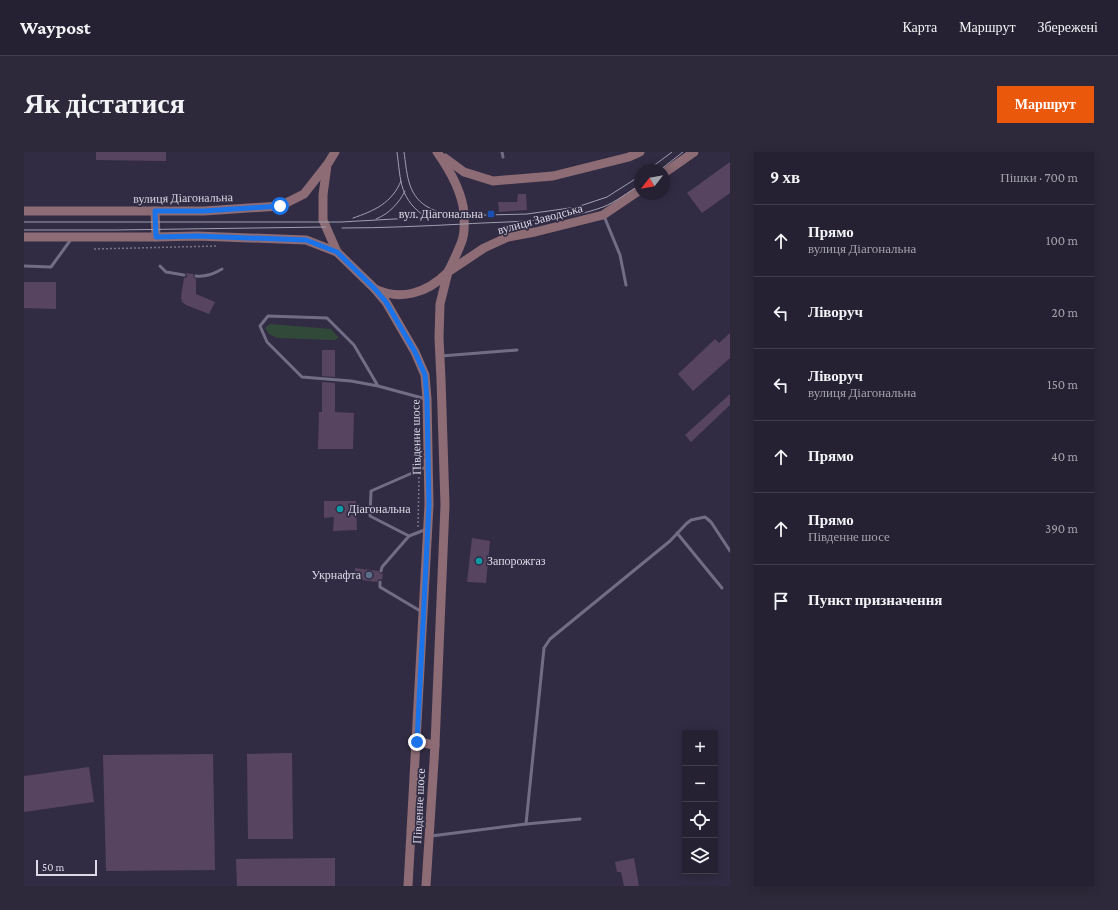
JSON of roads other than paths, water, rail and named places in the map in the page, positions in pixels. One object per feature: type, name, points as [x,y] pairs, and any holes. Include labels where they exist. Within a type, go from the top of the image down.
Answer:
[{"type":"main road","name":"вулиця Діагональна","points":[[24,211],[204,211],[280,206],[304,194],[327,165],[335,152]]},
{"type":"main road","points":[[437,152],[464,172],[493,180],[553,176],[629,157],[640,152]]},
{"type":"main road","name":"Південне шосе","points":[[426,886],[435,745],[445,505],[440,356],[438,338],[440,304],[448,272],[463,237],[464,212],[449,169],[437,152]]},
{"type":"main road","points":[[670,169],[694,152]]},
{"type":"main road","points":[[327,165],[323,195],[323,220],[337,252]]},
{"type":"main road","name":"вулиця Заводська","points":[[375,289],[382,292],[399,295],[421,292],[484,248],[508,237],[603,215],[634,194]]},
{"type":"main road","points":[[155,211],[156,237]]},
{"type":"main road","points":[[24,237],[197,236],[306,240],[337,252]]},
{"type":"main road","name":"Південне шосе","points":[[337,252],[375,289],[386,302],[415,352],[425,375],[427,399],[429,505],[408,886]]},
{"type":"main road","points":[[417,742],[435,745]]},
{"type":"lane","points":[[502,152],[503,157]]},
{"type":"lane","points":[[603,215],[620,255],[626,285]]},
{"type":"lane","points":[[24,266],[51,267],[73,237]]},
{"type":"lane","points":[[160,266],[166,272],[184,276]]},
{"type":"lane","points":[[196,276],[212,275],[222,269]]},
{"type":"lane","points":[[378,386],[354,345],[327,318],[268,316],[260,326],[267,342],[302,377],[351,381],[378,386],[427,399]]},
{"type":"lane","points":[[440,356],[517,350]]},
{"type":"lane","points":[[409,536],[370,516],[371,491],[428,466]]},
{"type":"lane","points":[[526,824],[544,648],[546,643],[670,541],[692,520],[705,517],[711,522],[730,551]]},
{"type":"lane","points":[[381,571],[382,567],[409,536],[428,528]]},
{"type":"lane","points":[[677,533],[722,588]]},
{"type":"lane","points":[[380,582],[380,587],[424,613]]},
{"type":"lane","points":[[429,837],[526,824],[580,820]]},
{"type":"tram line","points":[[397,152],[401,181],[406,197],[411,204],[427,218]]},
{"type":"tram line","points":[[404,152],[407,175],[411,189],[426,206],[446,215]]},
{"type":"tram line","points":[[656,164],[672,152]]},
{"type":"tram line","points":[[668,164],[683,152]]},
{"type":"tram line","points":[[24,222],[341,222],[448,216],[527,214],[577,207],[607,197],[634,180]]},
{"type":"tram line","points":[[353,218],[382,205],[393,195],[401,181]]},
{"type":"tram line","points":[[342,228],[517,222],[552,219],[570,216],[603,207],[634,189]]},
{"type":"tram line","points":[[376,219],[393,208],[405,191]]},
{"type":"tram line","points":[[24,230],[326,227]]},
{"type":"place","name":"вул. Діагональна","points":[[491,214]]},
{"type":"place","name":"Діагональна","points":[[340,509]]},
{"type":"place","name":"Запорожгаз","points":[[479,561]]},
{"type":"place","name":"Укрнафта","points":[[369,575]]}]
